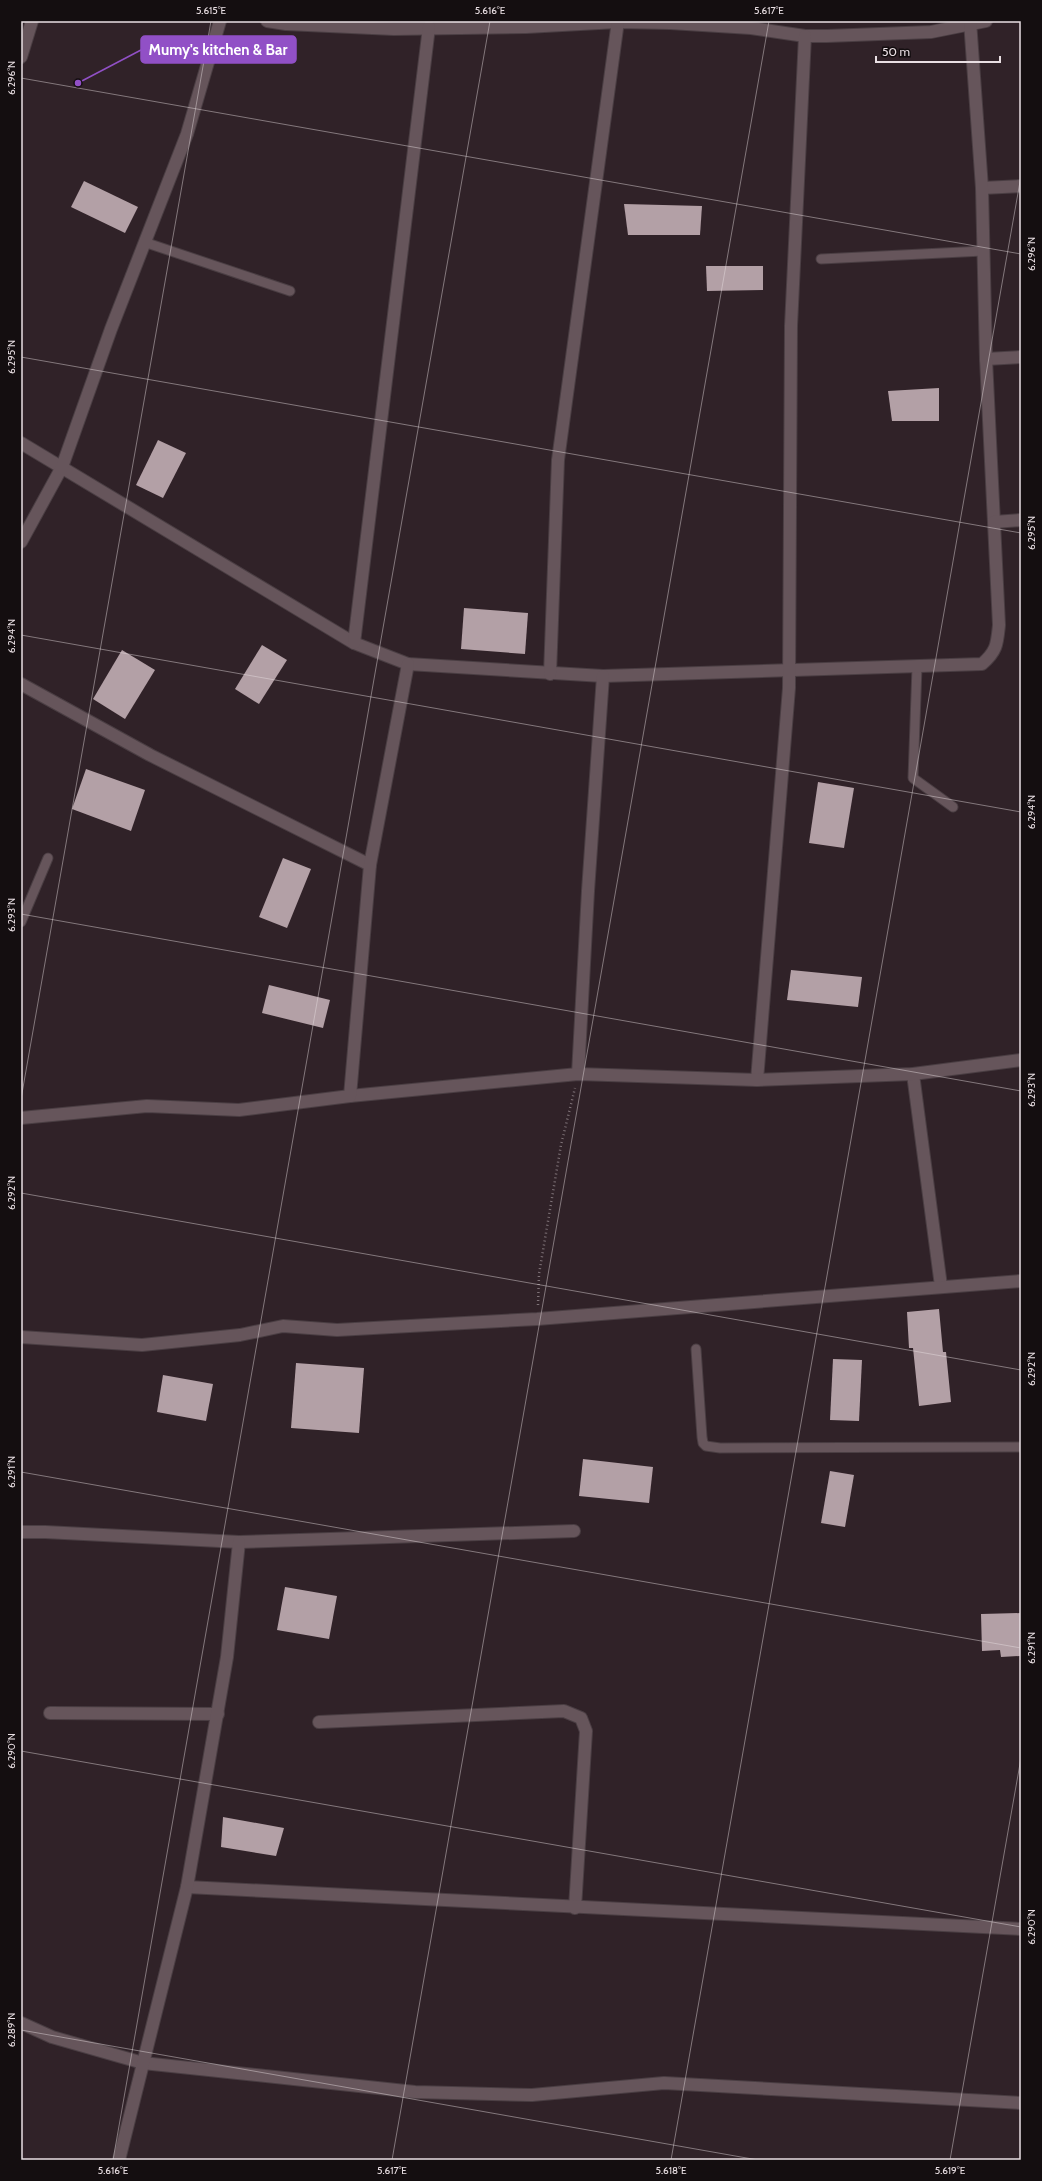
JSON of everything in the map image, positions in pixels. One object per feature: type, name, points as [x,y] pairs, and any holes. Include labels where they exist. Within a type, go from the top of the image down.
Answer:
[{"type":"street","points":[[21,57],[32,21]]},
{"type":"street","points":[[21,542],[62,467],[111,329],[187,134],[220,21]]},
{"type":"street","points":[[267,21],[286,24],[394,29],[429,27],[526,27],[618,22],[670,23],[751,28],[805,36],[931,32],[970,22],[986,21]]},
{"type":"street","points":[[550,674],[558,460],[618,22]]},
{"type":"street","points":[[21,443],[354,643],[408,664],[550,674],[603,676],[982,664],[993,655],[997,643],[999,625],[986,359],[982,188],[970,22]]},
{"type":"street","points":[[354,643],[429,27]]},
{"type":"street","points":[[757,1080],[789,696],[791,326],[805,36]]},
{"type":"street","points":[[982,188],[1021,186]]},
{"type":"street","points":[[986,359],[1021,358]]},
{"type":"street","points":[[994,522],[1021,520]]},
{"type":"street","points":[[350,1096],[370,865],[408,664]]},
{"type":"street","points":[[578,1074],[588,891],[603,676]]},
{"type":"street","points":[[21,684],[150,755],[370,865]]},
{"type":"street","points":[[21,1118],[147,1106],[239,1110],[350,1096],[578,1074],[757,1080],[912,1074],[1021,1060]]},
{"type":"street","points":[[912,1074],[941,1286]]},
{"type":"street","points":[[21,1337],[142,1344],[240,1335],[283,1326],[337,1330],[537,1320],[1021,1280]]},
{"type":"street","points":[[21,1532],[239,1542],[574,1531]]},
{"type":"street","points":[[119,2160],[187,1888],[227,1657],[239,1542]]},
{"type":"street","points":[[319,1722],[564,1711],[581,1718],[586,1731],[575,1908]]},
{"type":"street","points":[[50,1713],[218,1714]]},
{"type":"street","points":[[187,1888],[1021,1929]]},
{"type":"street","points":[[21,2023],[52,2037],[143,2063],[414,2092],[532,2095],[664,2083],[1021,2103]]},
{"type":"lane","points":[[144,242],[290,291]]},
{"type":"lane","points":[[821,259],[983,251]]},
{"type":"lane","points":[[917,667],[913,778],[953,808]]},
{"type":"lane","points":[[21,922],[48,858]]},
{"type":"lane","points":[[696,1349],[702,1437],[703,1443],[706,1446],[720,1448],[1021,1448]]},
{"type":"path","points":[[537,1320],[538,1274],[561,1145],[578,1074]]},
{"type":"building","points":[[84,181],[138,207],[125,233],[71,207]]},
{"type":"building","points":[[624,204],[702,206],[700,235],[628,235]]},
{"type":"building","points":[[706,266],[763,266],[763,290],[707,291]]},
{"type":"building","points":[[939,388],[939,421],[892,421],[888,391]]},
{"type":"building","points":[[158,440],[186,453],[163,498],[136,485]]},
{"type":"building","points":[[464,608],[528,613],[525,654],[461,649]]},
{"type":"building","points":[[262,645],[287,660],[259,704],[235,689]]},
{"type":"building","points":[[122,650],[155,670],[125,719],[93,699]]},
{"type":"building","points":[[86,769],[145,790],[131,831],[72,809]]},
{"type":"building","points":[[818,782],[854,788],[844,848],[809,843]]},
{"type":"building","points":[[283,858],[311,869],[287,928],[259,917]]},
{"type":"building","points":[[791,970],[862,977],[858,1007],[787,1000]]},
{"type":"building","points":[[269,985],[330,1000],[323,1028],[262,1013]]},
{"type":"building","points":[[939,1309],[943,1352],[946,1352],[951,1402],[919,1406],[913,1348],[909,1348],[907,1312]]},
{"type":"building","points":[[833,1359],[862,1360],[859,1421],[830,1420]]},
{"type":"building","points":[[296,1363],[364,1368],[359,1433],[291,1428]]},
{"type":"building","points":[[163,1375],[213,1384],[206,1421],[157,1412]]},
{"type":"building","points":[[583,1459],[653,1467],[649,1503],[579,1496]]},
{"type":"building","points":[[830,1471],[854,1475],[845,1527],[821,1523]]},
{"type":"building","points":[[285,1587],[337,1596],[329,1639],[277,1630]]},
{"type":"building","points":[[1021,1613],[1020,1656],[1001,1657],[1000,1650],[982,1651],[981,1614]]},
{"type":"building","points":[[223,1817],[284,1828],[276,1856],[221,1847]]},
{"type":"place","name":"Mumy's kitchen & Bar","points":[[78,83]]}]
